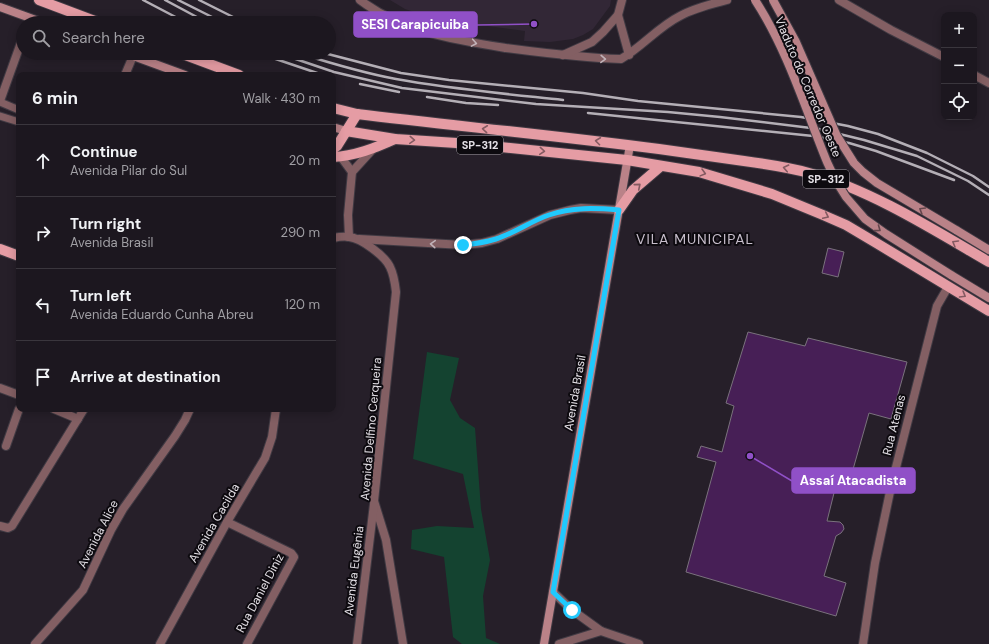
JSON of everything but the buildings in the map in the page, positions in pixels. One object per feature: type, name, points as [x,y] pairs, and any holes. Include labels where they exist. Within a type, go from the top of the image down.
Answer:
[{"type":"main road","points":[[39,0],[81,16]]},
{"type":"main road","name":"Viaduto do Corredor Oeste","points":[[755,0],[781,47],[827,162],[846,197],[865,219],[877,228],[989,298]]},
{"type":"main road","name":"Viaduto do Corredor Oeste","points":[[773,0],[796,42],[837,136],[854,163],[877,183],[989,250]]},
{"type":"main road","points":[[0,7],[20,16]]},
{"type":"main road","points":[[144,60],[177,72]]},
{"type":"main road","points":[[199,60],[231,72]]},
{"type":"main road","name":"SP-312","points":[[336,109],[357,114],[630,145],[768,164],[809,173],[844,185],[880,201],[924,224],[989,262]]},
{"type":"main road","points":[[336,145],[357,114]]},
{"type":"main road","name":"SP-312","points":[[336,128],[395,139],[479,145],[627,160],[699,172],[757,189],[798,204],[846,226],[989,311]]},
{"type":"main road","points":[[337,157],[373,149],[395,139]]},
{"type":"main road","name":"Avenida Brasil","points":[[544,644],[630,145]]},
{"type":"main road","points":[[619,210],[633,190],[661,166]]},
{"type":"main road","points":[[0,249],[16,255]]},
{"type":"street","points":[[360,0],[394,21],[421,32],[475,43],[560,56],[621,60],[629,55],[649,37],[680,16],[727,0]]},
{"type":"street","points":[[560,56],[592,42],[618,15],[622,0]]},
{"type":"street","points":[[839,0],[891,30],[941,55]]},
{"type":"street","points":[[618,15],[629,55]]},
{"type":"street","points":[[16,57],[0,102],[16,109]]},
{"type":"street","points":[[126,72],[131,60]]},
{"type":"street","points":[[977,77],[989,83]]},
{"type":"street","points":[[0,116],[16,121]]},
{"type":"street","points":[[354,238],[348,215],[352,172],[373,149]]},
{"type":"street","points":[[337,157],[352,172]]},
{"type":"street","points":[[336,238],[463,245],[482,243],[497,239],[550,215],[570,210],[581,208],[619,210]]},
{"type":"street","name":"Avenida Delfino Cerqueira","points":[[354,238],[384,258],[394,276],[396,292],[374,501],[386,540],[403,644]]},
{"type":"street","name":"Rua Atenas","points":[[863,644],[875,563],[891,486],[937,306],[948,287]]},
{"type":"street","points":[[0,388],[16,394]]},
{"type":"street","points":[[6,446],[18,412]]},
{"type":"street","points":[[61,412],[78,419]]},
{"type":"street","points":[[4,527],[12,526],[82,412]]},
{"type":"street","name":"Avenida Alice","points":[[34,644],[83,590],[111,530],[123,509],[175,436],[189,412]]},
{"type":"street","name":"Avenida Cacilda","points":[[160,644],[227,522],[265,458],[272,437],[276,412]]},
{"type":"street","name":"Avenida Eugênia","points":[[357,644],[374,501]]},
{"type":"street","name":"Rua Daniel Diniz","points":[[227,522],[291,553],[294,557],[247,644]]},
{"type":"street","points":[[553,592],[572,610],[601,631],[626,642],[639,644]]},
{"type":"street","points":[[560,644],[601,631]]},
{"type":"shaded area","points":[[390,0],[611,0],[610,6],[593,29],[573,39],[550,42],[524,41],[525,31],[435,19],[405,9]]},
{"type":"green space","points":[[427,352],[459,358],[450,400],[460,418],[475,428],[481,509],[490,560],[483,596],[486,638],[500,644],[462,644],[453,637],[444,557],[411,549],[412,530],[437,526],[474,528],[463,474],[413,459]]},
{"type":"railway","points":[[143,0],[174,16]]},
{"type":"railway","points":[[165,0],[195,16]]},
{"type":"railway","points":[[178,0],[210,16]]},
{"type":"railway","points":[[199,0],[231,16]]},
{"type":"railway","points":[[336,56],[401,73],[449,80],[801,117],[848,126],[878,134],[927,153],[973,176],[989,187]]},
{"type":"railway","points":[[279,60],[314,72]]},
{"type":"railway","points":[[299,60],[334,72]]},
{"type":"railway","points":[[321,60],[384,77],[417,83],[563,100]]},
{"type":"railway","points":[[336,72],[402,88],[536,104],[668,112],[819,129],[864,140],[917,156],[968,181],[989,195]]},
{"type":"railway","points":[[360,84],[399,92]]},
{"type":"railway","points":[[427,97],[466,103],[498,105]]},
{"type":"railway","points":[[588,113],[813,136],[849,143],[876,151],[954,180]]},
{"type":"place","name":"SESI Carapicuiba","points":[[534,24]]},
{"type":"place","name":"Assaí Atacadista","points":[[750,456]]},
{"type":"district","name":"VILA MUNICIPAL","points":[[695,239]]},
{"type":"route","points":[[463,245],[482,243],[497,239],[532,222],[550,215],[570,210],[596,208],[619,210],[553,592],[572,610]]}]
